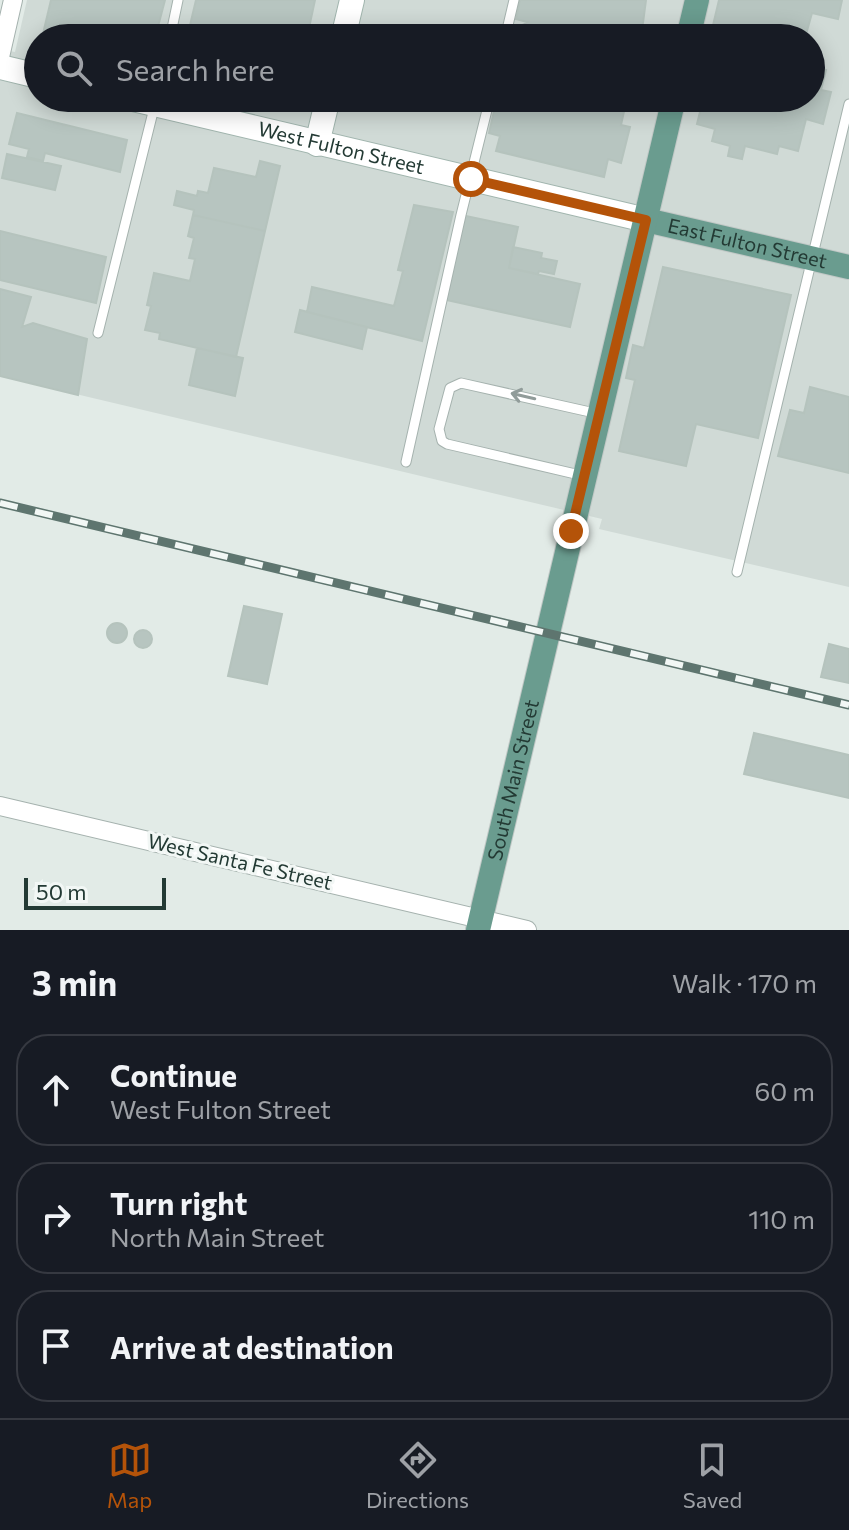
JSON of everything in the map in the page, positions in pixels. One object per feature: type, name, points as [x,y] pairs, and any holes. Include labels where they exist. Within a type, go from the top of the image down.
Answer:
[{"type":"main road","points":[[691,24],[697,0]]},
{"type":"main road","name":"South Main Street","points":[[480,924],[671,112]]},
{"type":"main road","name":"East Fulton Street","points":[[646,220],[849,267]]},
{"type":"street","points":[[0,57],[13,0]]},
{"type":"street","points":[[346,24],[352,0]]},
{"type":"street","points":[[0,67],[24,73]]},
{"type":"street","name":"West Fulton Street","points":[[196,112],[317,144],[646,220]]},
{"type":"street","points":[[317,144],[325,112]]},
{"type":"street","name":"West Santa Fe Street","points":[[0,806],[480,924],[527,930]]},
{"type":"lane","points":[[173,24],[178,0]]},
{"type":"lane","points":[[508,24],[514,0]]},
{"type":"lane","points":[[737,572],[849,104]]},
{"type":"lane","points":[[98,333],[152,112]]},
{"type":"lane","points":[[406,462],[487,112]]},
{"type":"lane","points":[[584,476],[447,444],[442,441],[439,429],[450,388],[461,383],[599,414]]},
{"type":"shaded area","points":[[27,0],[849,0],[849,587],[599,529],[602,519],[0,376],[0,49],[15,52]]},
{"type":"building","points":[[51,0],[165,0],[159,24],[45,24]]},
{"type":"building","points":[[196,0],[315,0],[310,24],[190,24]]},
{"type":"building","points":[[520,0],[646,0],[643,24],[524,24],[527,22],[516,19]]},
{"type":"building","points":[[719,0],[842,0],[838,19],[812,13],[809,24],[713,24]]},
{"type":"building","points":[[825,91],[831,92],[823,124],[806,119],[798,151],[779,146],[777,154],[745,146],[742,159],[728,156],[730,146],[712,141],[715,129],[697,124],[700,112],[825,112]]},
{"type":"building","points":[[494,112],[624,112],[621,125],[630,127],[621,163],[608,159],[604,177],[496,151],[500,136],[489,133]]},
{"type":"building","points":[[17,113],[127,140],[120,172],[45,153],[43,161],[27,157],[29,149],[9,144]]},
{"type":"building","points":[[7,154],[61,166],[55,190],[2,178]]},
{"type":"building","points":[[260,161],[280,166],[265,231],[193,215],[194,210],[174,205],[177,191],[197,196],[198,191],[208,193],[214,168],[256,177]]},
{"type":"building","points":[[414,205],[453,212],[422,341],[307,312],[312,287],[394,306],[403,271],[398,270]]},
{"type":"building","points":[[193,215],[265,231],[236,357],[159,339],[160,333],[145,330],[154,273],[190,281],[195,259],[189,258],[194,238],[188,236]]},
{"type":"building","points":[[461,215],[518,227],[509,268],[580,284],[570,327],[442,299]]},
{"type":"building","points":[[0,231],[106,257],[96,303],[0,280]]},
{"type":"building","points":[[513,247],[542,253],[541,258],[557,261],[554,274],[509,268]]},
{"type":"building","points":[[663,267],[791,295],[758,438],[696,424],[686,466],[619,451],[635,380],[626,378],[633,345],[644,348]]},
{"type":"building","points":[[0,289],[31,297],[22,327],[33,323],[87,339],[78,395],[0,376]]},
{"type":"building","points":[[300,310],[367,327],[362,349],[295,332]]},
{"type":"building","points":[[197,348],[243,358],[235,396],[189,385]]},
{"type":"building","points":[[810,387],[849,397],[849,473],[778,456],[790,410],[804,413]]},
{"type":"building","points":[[244,606],[282,614],[267,684],[228,676]]},
{"type":"building","points":[[117,623],[124,626],[127,633],[124,640],[117,643],[110,640],[107,633],[110,626]]},
{"type":"building","points":[[139,630],[147,630],[152,639],[150,646],[139,648],[134,643],[134,635]]},
{"type":"building","points":[[829,644],[849,649],[849,683],[821,677]]},
{"type":"building","points":[[754,733],[849,755],[849,798],[744,774]]},
{"type":"railway","points":[[0,503],[849,705]]},
{"type":"route","points":[[471,179],[646,220],[571,531]]}]
